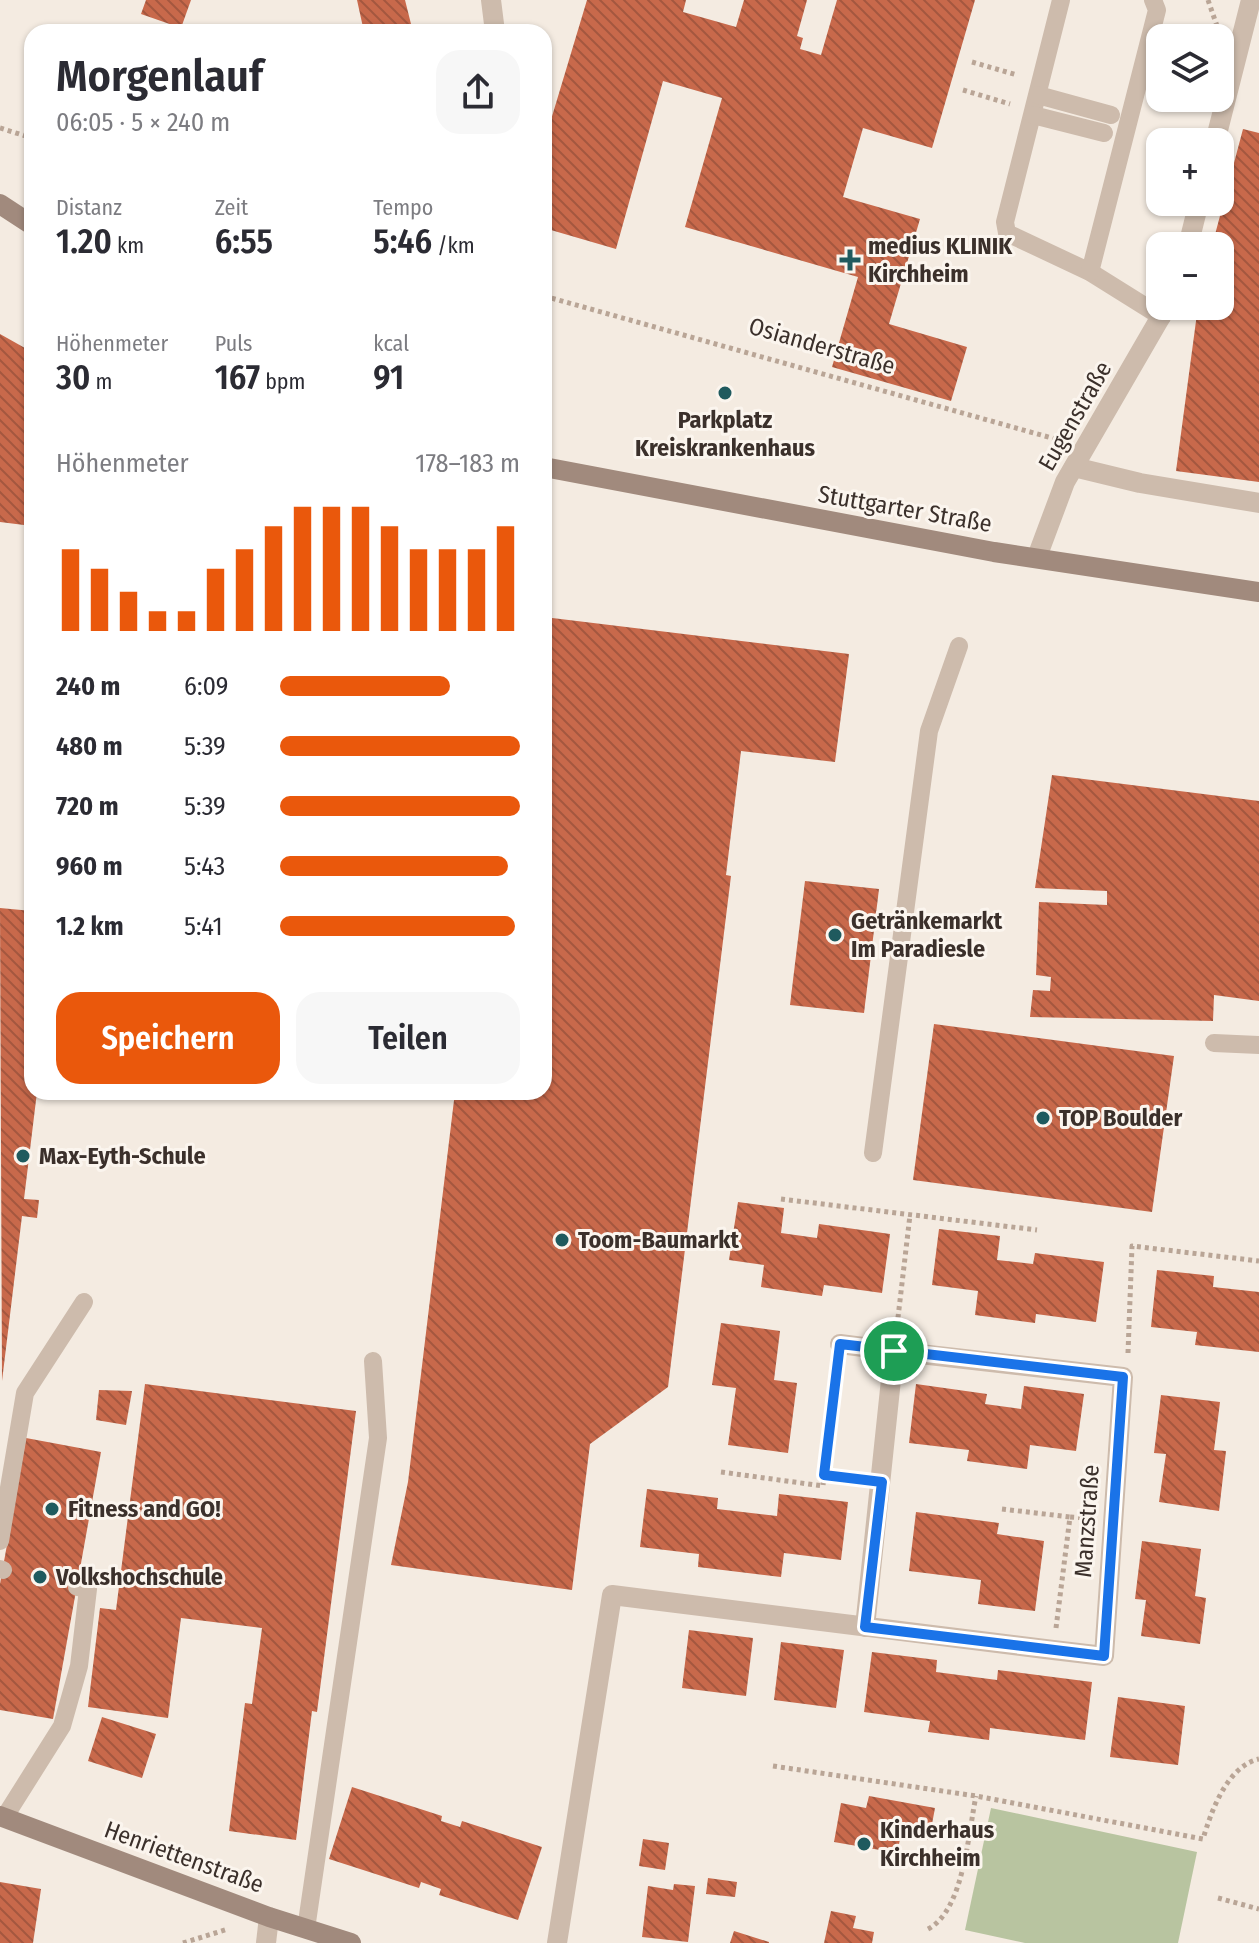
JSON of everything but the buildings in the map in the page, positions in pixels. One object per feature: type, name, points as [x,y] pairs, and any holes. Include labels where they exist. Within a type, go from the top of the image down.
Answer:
[{"type":"main road","points":[[0,204],[24,220]]},
{"type":"main road","name":"Stuttgarter Straße","points":[[552,468],[1037,557],[1259,592]]},
{"type":"main road","name":"Henriettenstraße","points":[[2,1817],[269,1917],[351,1943]]},
{"type":"street","points":[[491,0],[494,24]]},
{"type":"street","points":[[1219,128],[1251,0]]},
{"type":"street","name":"Eugenstraße","points":[[1037,557],[1074,467],[1159,320]]},
{"type":"street","points":[[1074,467],[1140,483],[1259,503]]},
{"type":"street","points":[[840,1344],[1123,1377]]},
{"type":"street","points":[[865,1627],[894,1351]]},
{"type":"street","name":"Manzstraße","points":[[557,1943],[612,1595],[1104,1656],[1123,1377]]},
{"type":"street","points":[[266,1943],[269,1917]]},
{"type":"lane","points":[[1061,0],[1005,222],[1007,233],[1146,302]]},
{"type":"lane","points":[[1090,272],[1157,10],[1153,0]]},
{"type":"lane","points":[[1037,100],[1108,124]]},
{"type":"lane","points":[[873,1153],[929,731],[959,646]]},
{"type":"lane","points":[[1214,1043],[1259,1045]]},
{"type":"lane","points":[[0,1541],[25,1393],[84,1302]]},
{"type":"lane","points":[[306,1929],[378,1438],[373,1361]]},
{"type":"lane","points":[[2,1817],[62,1726],[79,1666],[88,1589],[77,1587]]},
{"type":"path","points":[[972,62],[1037,100]]},
{"type":"path","points":[[963,90],[1037,100]]},
{"type":"path","points":[[0,128],[24,136]]},
{"type":"path","name":"Osianderstraße","points":[[552,298],[1086,447]]},
{"type":"path","points":[[781,1199],[1037,1230]]},
{"type":"path","points":[[894,1351],[910,1215]]},
{"type":"path","points":[[1123,1377],[1127,1367],[1132,1246],[1259,1261]]},
{"type":"path","points":[[721,1472],[823,1486],[840,1344]]},
{"type":"path","points":[[824,1475],[882,1482]]},
{"type":"path","points":[[1002,1509],[1113,1520]]},
{"type":"path","points":[[1053,1650],[1070,1517]]},
{"type":"path","points":[[773,1766],[976,1796],[1203,1839],[1222,1793],[1237,1772],[1259,1759]]},
{"type":"path","points":[[928,1929],[939,1923],[954,1900],[976,1796]]},
{"type":"path","points":[[1218,1898],[1259,1909]]},
{"type":"green space","points":[[991,1808],[1197,1852],[1178,1943],[1025,1943],[965,1930]]},
{"type":"place","name":"medius KLINIK Kirchheim","points":[[850,260]]},
{"type":"place","name":"Parkplatz Kreiskrankenhaus","points":[[725,393]]},
{"type":"place","name":"Getränkemarkt Im Paradiesle","points":[[835,935]]},
{"type":"place","name":"TOP Boulder","points":[[1043,1118]]},
{"type":"place","name":"Max-Eyth-Schule","points":[[23,1156]]},
{"type":"place","name":"Toom-Baumarkt","points":[[562,1240]]},
{"type":"place","name":"Fitness and GO!","points":[[52,1509]]},
{"type":"place","name":"Volkshochschule","points":[[40,1577]]},
{"type":"place","name":"Kinderhaus Kirchheim","points":[[864,1844]]},
{"type":"route","points":[[840,1344],[894,1351],[1123,1377],[1104,1656],[865,1627],[882,1482],[824,1475],[840,1344]]}]
